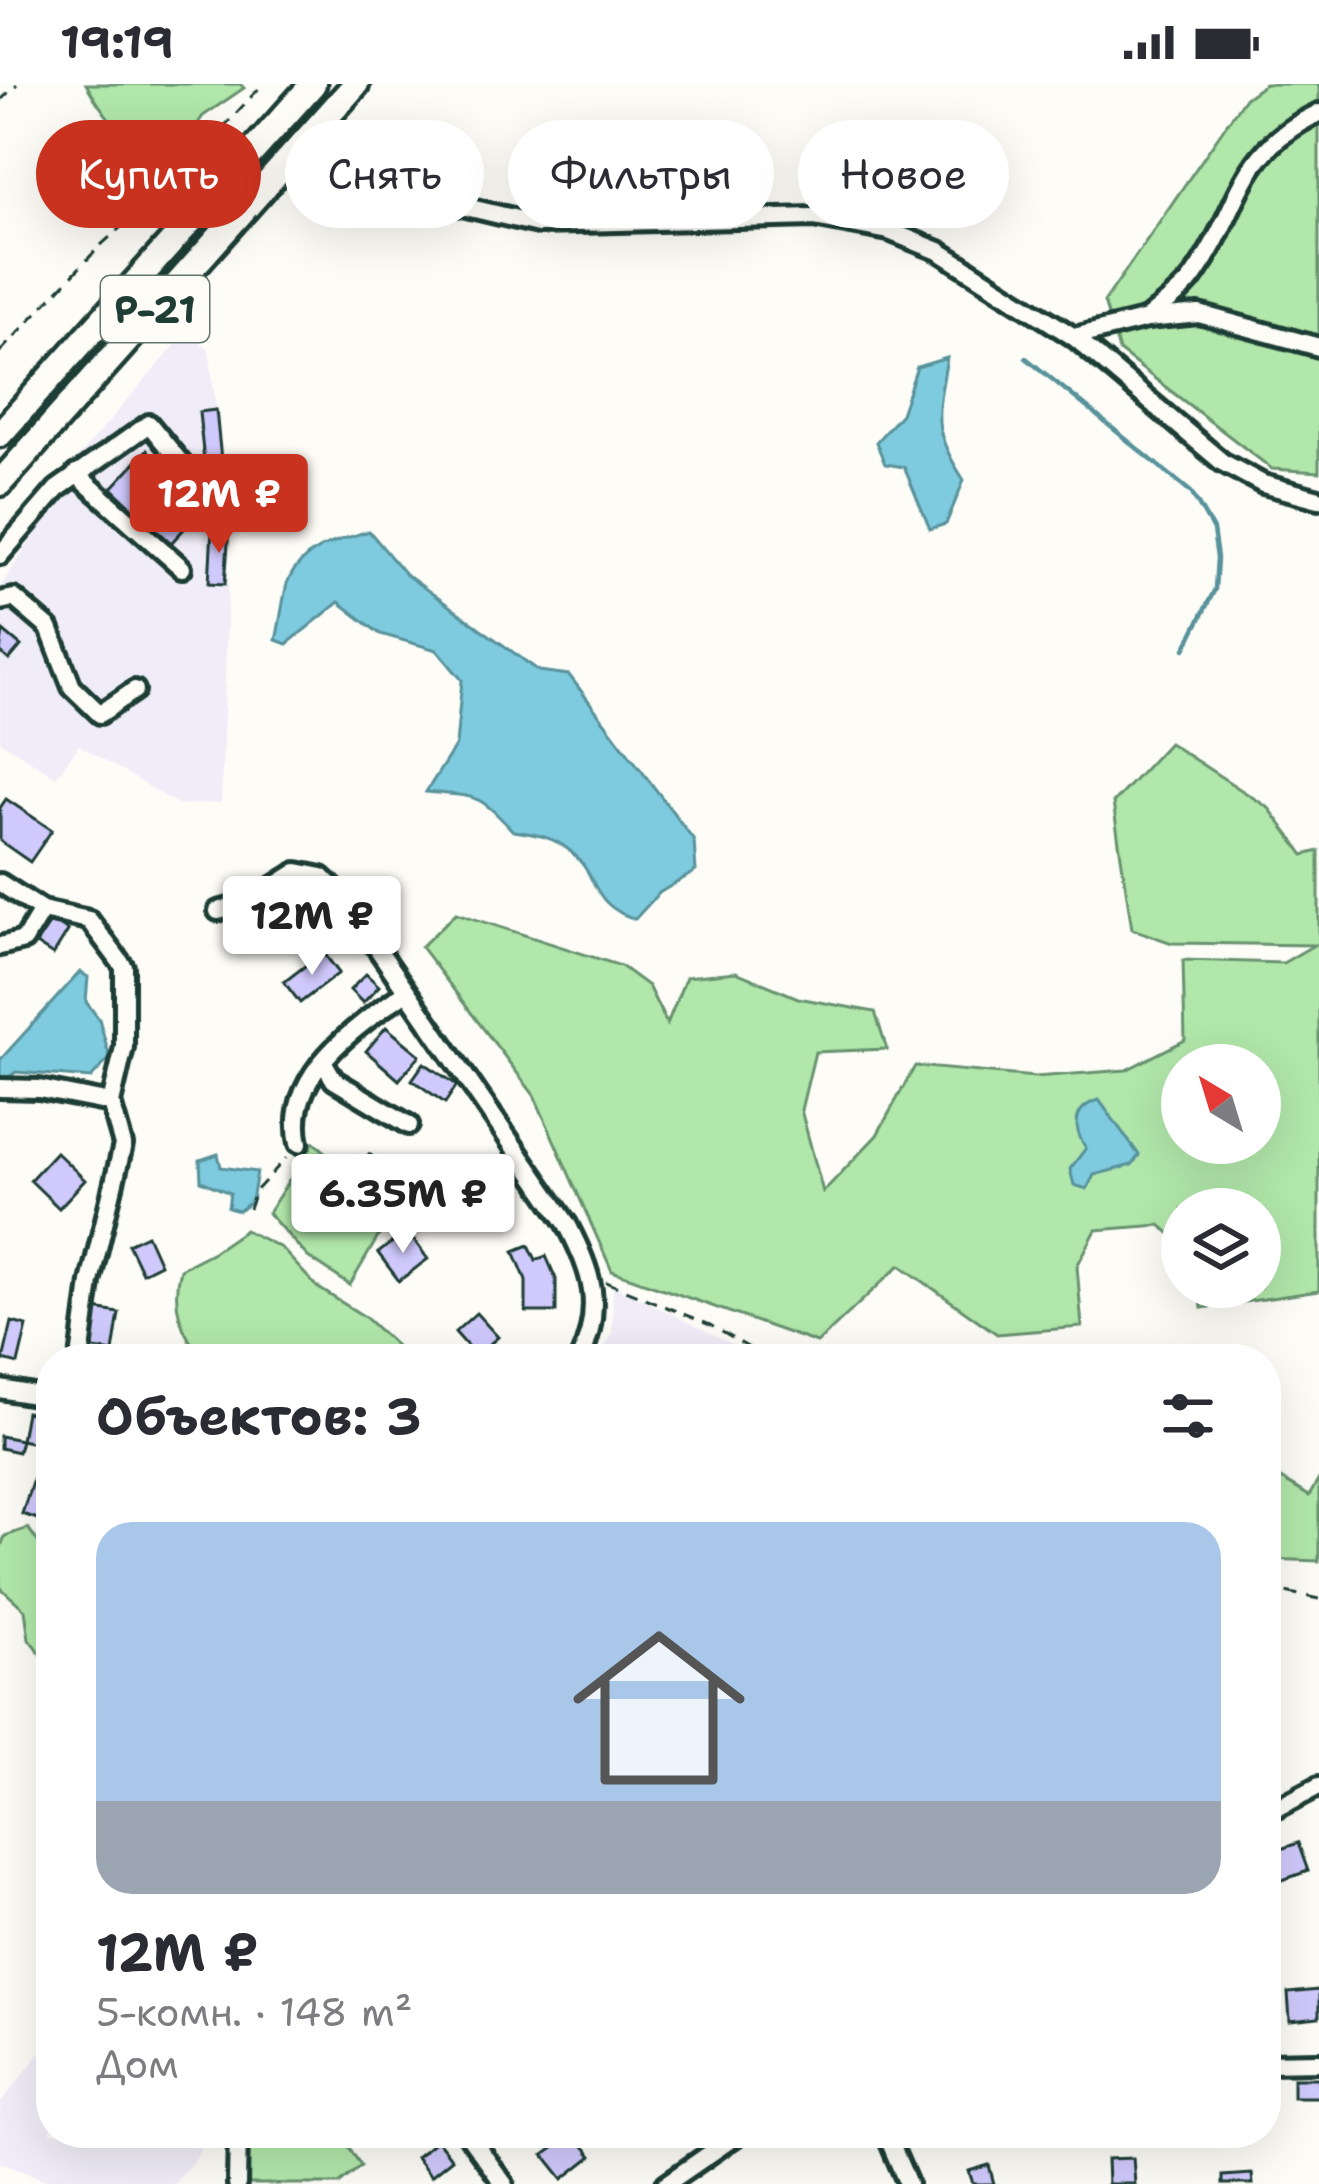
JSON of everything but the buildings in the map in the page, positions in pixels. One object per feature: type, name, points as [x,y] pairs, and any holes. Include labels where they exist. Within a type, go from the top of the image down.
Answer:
[{"type":"highway","name":"Р-21","points":[[0,434],[314,84]]},
{"type":"highway","name":"Р-21","points":[[324,120],[356,84]]},
{"type":"highway","name":"Р-21","points":[[0,484],[285,163]]},
{"type":"street","points":[[1147,319],[1193,278],[1248,172],[1271,141],[1319,113]]},
{"type":"street","points":[[484,211],[538,224],[814,217],[889,231],[939,251],[1074,337],[1222,461],[1263,484],[1319,499]]},
{"type":"street","points":[[1074,337],[1147,319],[1199,314],[1319,347]]},
{"type":"street","points":[[0,420],[44,385]]},
{"type":"street","points":[[0,555],[32,514],[76,475],[149,424],[199,484]]},
{"type":"street","points":[[76,475],[182,568]]},
{"type":"street","points":[[0,601],[14,598],[49,628],[71,687],[100,714],[135,690]]},
{"type":"street","points":[[218,910],[248,903],[297,872],[322,878],[342,898],[567,1224],[592,1282],[593,1332],[587,1344]]},
{"type":"street","points":[[0,883],[42,910],[89,920],[124,967],[124,1047],[111,1103],[123,1145],[90,1282],[82,1344]]},
{"type":"street","points":[[0,946],[24,940],[42,910]]},
{"type":"street","points":[[299,1143],[296,1128],[301,1104],[323,1061],[346,1034],[406,992]]},
{"type":"street","points":[[323,1061],[334,1080],[409,1125]]},
{"type":"street","points":[[0,1088],[39,1089],[111,1103]]},
{"type":"street","points":[[0,1389],[36,1395]]},
{"type":"street","points":[[1281,1806],[1319,1786]]},
{"type":"street","points":[[1281,2063],[1319,2062]]},
{"type":"street","points":[[237,2184],[238,2148]]},
{"type":"street","points":[[478,2148],[504,2184]]},
{"type":"street","points":[[666,2184],[718,2148]]},
{"type":"street","points":[[892,2148],[908,2184]]},
{"type":"path","points":[[0,101],[17,84]]},
{"type":"path","points":[[0,352],[100,246],[183,171],[263,84]]},
{"type":"path","points":[[249,1209],[255,1192],[299,1143]]},
{"type":"path","points":[[592,1282],[608,1282],[646,1296],[742,1344]]},
{"type":"path","points":[[1281,1591],[1319,1599]]},
{"type":"shaded area","points":[[187,332],[209,349],[230,525],[221,803],[179,805],[79,745],[56,777],[0,741],[0,587],[58,499],[50,489]]},
{"type":"shaded area","points":[[613,1285],[732,1344],[606,1344],[612,1335]]},
{"type":"shaded area","points":[[36,2058],[36,2148],[200,2148],[174,2184],[57,2184],[0,2163],[0,2104]]},
{"type":"green space","points":[[86,84],[240,84],[244,88],[200,120],[111,120]]},
{"type":"green space","points":[[1265,84],[1319,84],[1319,472],[1272,469],[1119,351],[1104,302],[1244,99]]},
{"type":"green space","points":[[1169,743],[1269,808],[1304,855],[1319,851],[1319,1291],[1281,1297],[1281,1188],[1161,1188],[1161,1226],[1096,1230],[1077,1266],[1082,1327],[997,1334],[900,1265],[817,1343],[612,1271],[534,1095],[421,947],[456,913],[621,966],[648,986],[667,1024],[686,977],[736,972],[798,998],[875,1012],[887,1049],[815,1052],[801,1110],[823,1192],[877,1135],[915,1066],[1035,1077],[1126,1070],[1161,1052],[1161,1164],[1281,1164],[1281,1044],[1177,1044],[1185,1040],[1183,960],[1283,963],[1314,945],[1172,943],[1132,929],[1113,803]]},
{"type":"green space","points":[[314,1142],[393,1211],[350,1285],[308,1257],[268,1213]]},
{"type":"green space","points":[[245,1230],[281,1248],[317,1287],[365,1317],[394,1344],[193,1344],[180,1317],[180,1269]]},
{"type":"green space","points":[[1281,1479],[1309,1496],[1319,1479],[1319,1561],[1281,1560]]},
{"type":"green space","points":[[28,1528],[36,1539],[36,1648],[29,1639],[25,1610],[0,1587],[0,1549],[5,1536]]},
{"type":"green space","points":[[244,2148],[350,2148],[361,2166],[339,2184],[245,2184]]},
{"type":"water","points":[[947,358],[939,421],[946,447],[964,480],[946,524],[930,529],[904,467],[885,464],[876,442],[901,414],[917,367]]},
{"type":"water","points":[[369,531],[405,574],[539,671],[569,675],[694,840],[696,871],[659,893],[635,919],[620,912],[602,897],[579,859],[563,845],[513,831],[476,799],[426,792],[456,745],[462,680],[437,650],[380,634],[339,602],[287,644],[276,640],[286,586],[295,569],[322,547]]},
{"type":"water","points":[[80,972],[88,977],[86,1002],[99,1019],[110,1058],[91,1078],[16,1072],[0,1083],[0,1060]]},
{"type":"water","points":[[1099,1100],[1139,1155],[1132,1165],[1094,1175],[1087,1189],[1074,1185],[1070,1169],[1086,1148],[1078,1133],[1080,1113]]},
{"type":"water","points":[[218,1154],[221,1167],[257,1172],[252,1201],[239,1211],[228,1208],[230,1193],[201,1181],[200,1160]]},
{"type":"waterway","points":[[1026,358],[1191,492],[1213,530],[1215,589],[1185,649]]}]
